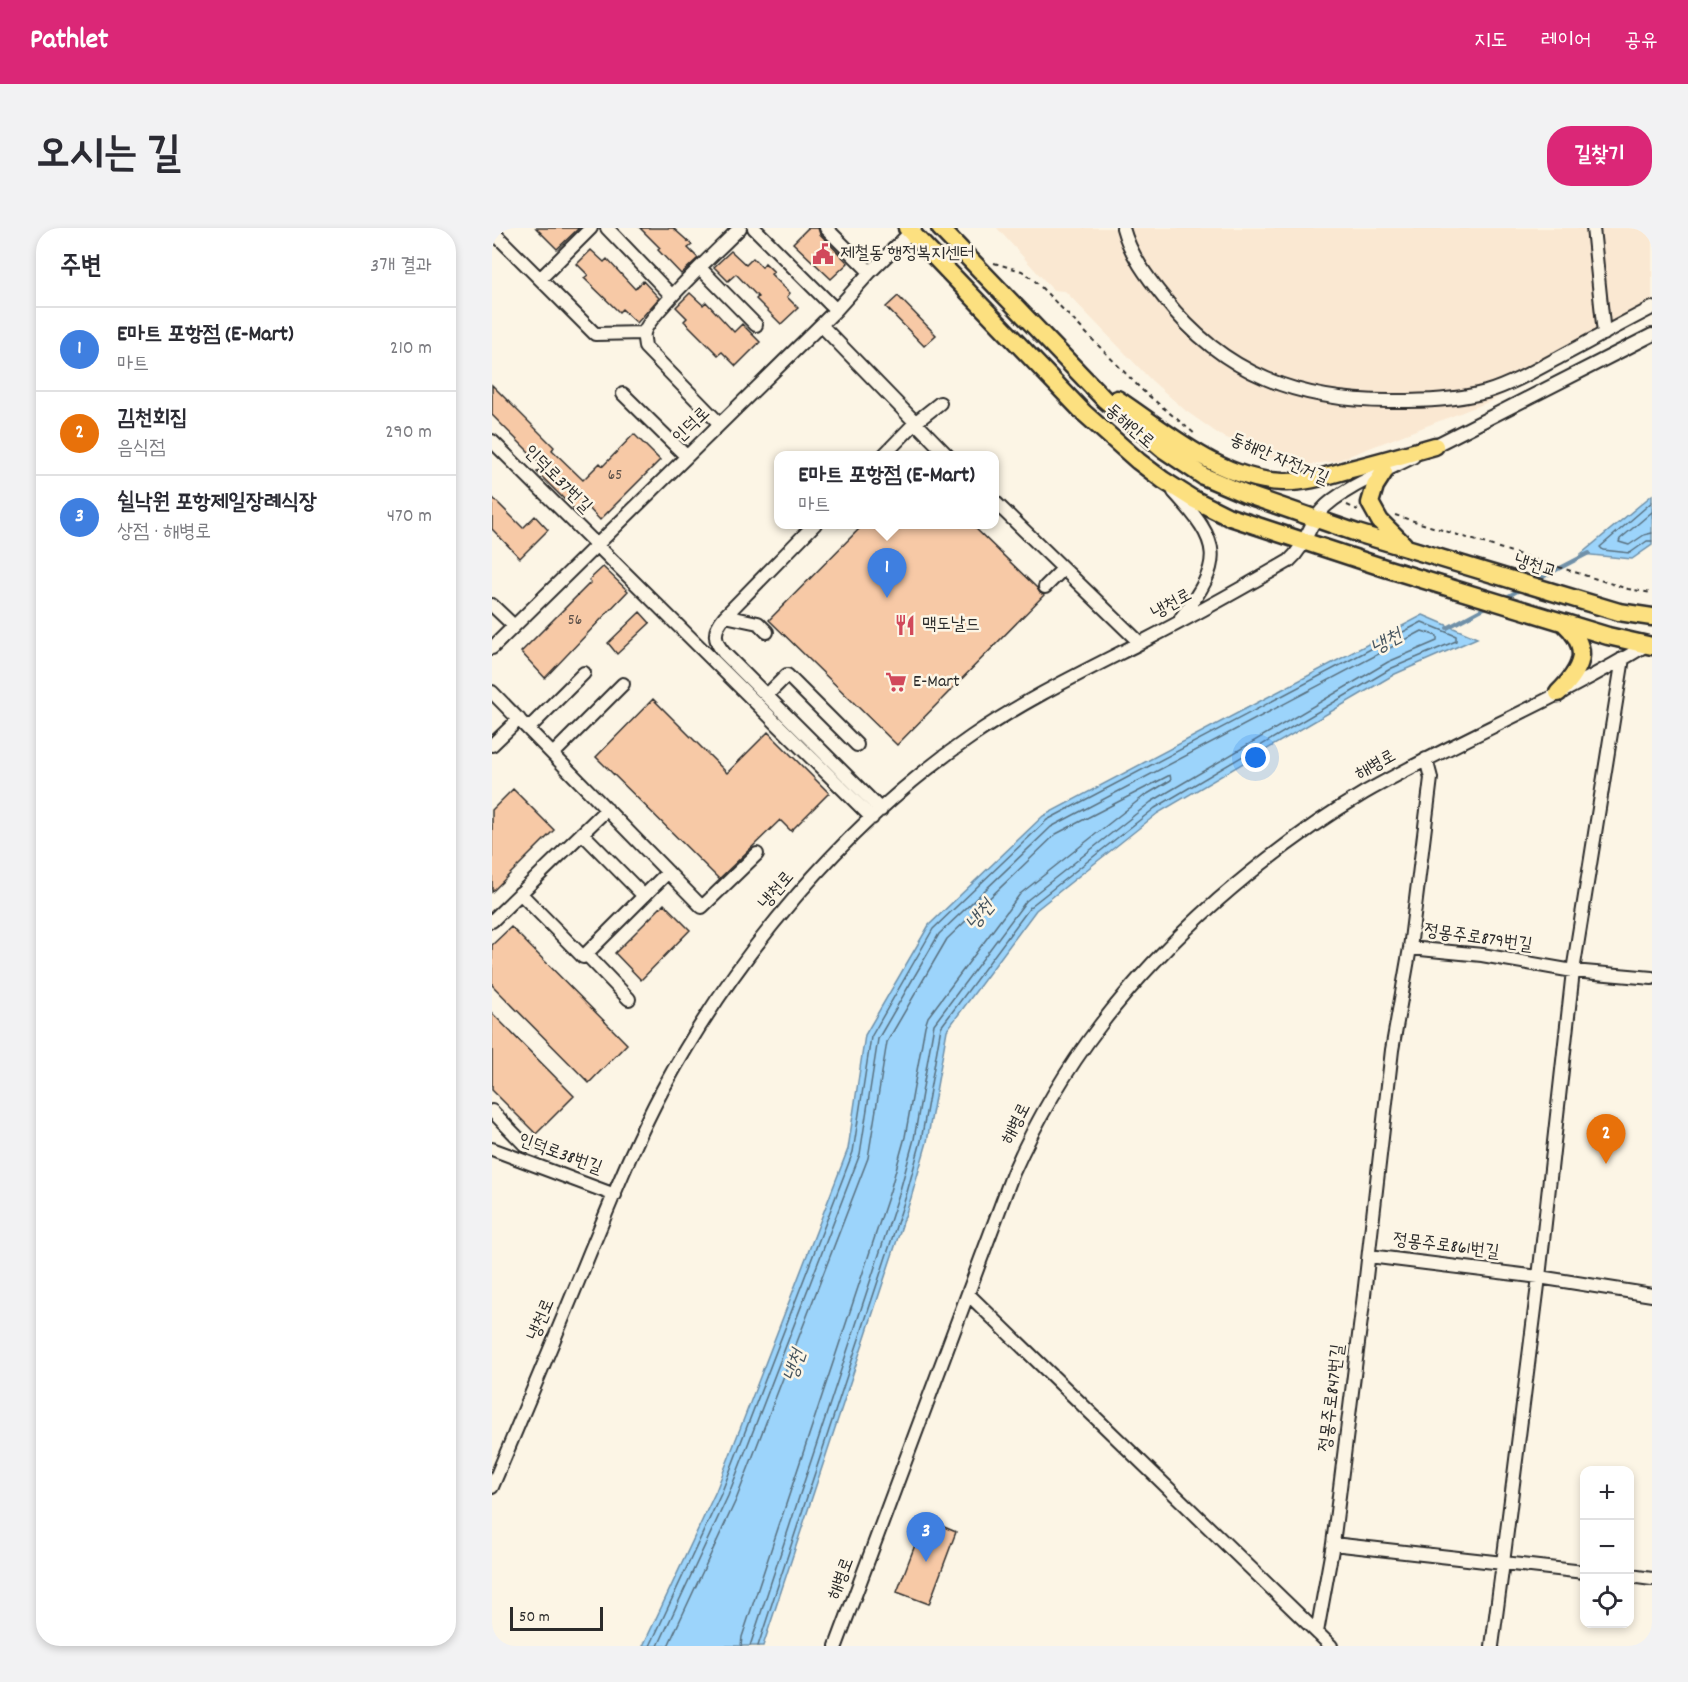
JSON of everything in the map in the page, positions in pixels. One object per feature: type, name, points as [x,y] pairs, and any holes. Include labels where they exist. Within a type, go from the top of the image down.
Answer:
[{"type":"main road","name":"동해안로","points":[[940,228],[1079,374],[1136,427],[1184,464],[1224,486],[1316,520],[1415,551]]},
{"type":"main road","name":"동해안로","points":[[911,229],[1059,389],[1112,440],[1163,480],[1193,499],[1227,516],[1564,623]]},
{"type":"main road","points":[[1079,374],[1207,459],[1241,473],[1270,481],[1297,481],[1318,477],[1435,446]]},
{"type":"main road","points":[[1384,472],[1371,496],[1373,510],[1387,530],[1404,545],[1415,551]]},
{"type":"main road","name":"냉천교","points":[[1415,551],[1611,610],[1648,617]]},
{"type":"main road","points":[[1564,623],[1608,636],[1650,644]]},
{"type":"main road","points":[[1558,693],[1576,672],[1581,653],[1578,640],[1564,623]]},
{"type":"street","points":[[540,279],[590,228]]},
{"type":"street","points":[[607,228],[672,297]]},
{"type":"street","points":[[720,424],[645,347],[644,333],[650,322],[672,297],[740,228]]},
{"type":"street","points":[[754,228],[836,310]]},
{"type":"street","points":[[826,228],[870,272]]},
{"type":"street","points":[[1123,228],[1130,247],[1154,285],[1186,323],[1221,354],[1257,374],[1303,392],[1350,401],[1432,400],[1471,395],[1518,379],[1652,308]]},
{"type":"street","points":[[1593,228],[1604,334]]},
{"type":"street","name":"인덕로","points":[[492,648],[821,326],[911,229]]},
{"type":"street","points":[[492,231],[595,334],[644,333]]},
{"type":"street","points":[[700,268],[756,325]]},
{"type":"street","points":[[821,326],[943,451]]},
{"type":"street","name":"냉천로","points":[[492,1487],[615,1195],[662,1092],[724,988],[778,917],[876,814],[941,759],[994,722],[1058,685],[1177,624],[1289,561],[1298,553],[1321,512],[1335,499],[1652,335]]},
{"type":"street","points":[[623,393],[686,456]]},
{"type":"street","points":[[888,451],[916,422],[940,403]]},
{"type":"street","name":"인덕로37번길","points":[[492,441],[876,814]]},
{"type":"street","points":[[1163,480],[1206,531],[1213,556],[1212,566],[1203,586],[1177,624]]},
{"type":"street","points":[[999,506],[1140,643]]},
{"type":"street","points":[[811,529],[725,616],[716,628],[716,641],[724,653],[767,695],[876,814]]},
{"type":"street","points":[[1045,587],[1063,569]]},
{"type":"street","points":[[492,605],[514,626]]},
{"type":"street","points":[[725,616],[758,623],[767,632]]},
{"type":"street","name":"해병로","points":[[836,1646],[1013,1173],[1036,1123],[1088,1040],[1129,987],[1173,940],[1276,851],[1336,810],[1426,759],[1650,644]]},
{"type":"street","points":[[1492,1646],[1539,1277],[1573,971],[1623,658]]},
{"type":"street","points":[[528,729],[584,673]]},
{"type":"street","points":[[767,695],[787,675],[857,745]]},
{"type":"street","points":[[553,754],[623,684]]},
{"type":"street","points":[[492,692],[702,907],[757,854]]},
{"type":"street","points":[[492,745],[519,719]]},
{"type":"street","name":"해병로","points":[[1410,948],[1431,778],[1426,759]]},
{"type":"street","points":[[492,921],[607,809]]},
{"type":"street","points":[[582,833],[644,896]]},
{"type":"street","points":[[520,893],[583,957],[668,872]]},
{"type":"street","name":"정몽주로879번길","points":[[1388,1086],[1410,948],[1482,955],[1573,971],[1652,978]]},
{"type":"street","points":[[586,954],[629,999]]},
{"type":"street","name":"정몽주로861번길","points":[[1388,1086],[1369,1256],[1539,1277],[1652,1295]]},
{"type":"street","points":[[492,1111],[526,1146]]},
{"type":"street","name":"인덕로38번길","points":[[492,1149],[615,1195]]},
{"type":"street","name":"정몽주로847번길","points":[[1317,1632],[1333,1544],[1369,1256]]},
{"type":"street","points":[[969,1294],[1331,1646]]},
{"type":"street","points":[[1333,1544],[1580,1572]]},
{"type":"street","points":[[1634,1577],[1652,1579]]},
{"type":"path","name":"동해안 자전거길","points":[[989,261],[1028,274],[1143,391],[1202,439]]},
{"type":"path","name":"동해안 자전거길","points":[[1335,499],[1365,514],[1373,510]]},
{"type":"path","points":[[1393,514],[1628,589],[1652,593]]},
{"type":"shaded area","points":[[997,228],[1652,228],[1652,317],[1491,401],[1336,461],[1292,467],[1220,435],[1186,411],[1151,380],[1065,291],[1053,290]]},
{"type":"water","points":[[1652,495],[1652,545],[1632,559],[1581,554]]},
{"type":"water","points":[[1423,615],[1477,638],[1395,674],[1158,813],[1036,910],[947,1030],[927,1142],[911,1198],[763,1646],[643,1646],[716,1491],[848,1149],[865,1035],[929,925],[1043,816]]},
{"type":"building","points":[[536,228],[579,228],[557,249]]},
{"type":"building","points":[[640,228],[673,228],[692,245],[688,248],[698,258],[681,274]]},
{"type":"building","points":[[808,228],[818,228],[820,234],[848,263],[831,279],[793,243]]},
{"type":"building","points":[[591,250],[604,262],[607,259],[635,289],[643,281],[659,298],[637,323],[622,309],[619,312],[584,278],[588,275],[577,264]]},
{"type":"building","points":[[731,251],[746,265],[753,258],[762,267],[765,263],[774,272],[771,274],[790,293],[787,297],[798,308],[781,324],[756,299],[758,297],[736,274],[728,281],[714,267]]},
{"type":"building","points":[[690,293],[703,305],[706,302],[734,332],[742,324],[760,342],[736,366],[722,352],[718,355],[684,321],[687,318],[676,307]]},
{"type":"building","points":[[898,296],[936,335],[924,346],[886,307]]},
{"type":"building","points":[[492,385],[554,447],[552,450],[583,480],[600,463],[603,466],[634,434],[660,460],[600,520],[583,502],[575,510],[537,472],[543,466],[492,415]]},
{"type":"building","points":[[492,497],[523,528],[535,516],[548,530],[520,558],[492,529]]},
{"type":"building","name":"E-Mart","points":[[859,529],[976,529],[1044,595],[897,745],[769,620]]},
{"type":"building","points":[[603,567],[628,591],[545,678],[521,652]]},
{"type":"building","points":[[640,612],[650,623],[617,654],[608,643]]},
{"type":"building","points":[[653,699],[727,773],[768,732],[829,793],[791,831],[780,820],[719,879],[596,757]]},
{"type":"building","points":[[513,789],[554,830],[492,892],[492,810]]},
{"type":"building","points":[[664,904],[690,930],[641,980],[615,953]]},
{"type":"building","points":[[511,927],[627,1044],[589,1083],[492,985],[492,945]]},
{"type":"building","points":[[492,1013],[574,1096],[536,1134],[492,1090]]},
{"type":"building","points":[[925,1519],[956,1532],[929,1604],[897,1592]]},
{"type":"waterway","name":"냉천","points":[[1537,580],[1589,553]]},
{"type":"waterway","name":"냉천","points":[[1503,599],[1523,588]]},
{"type":"waterway","name":"냉천","points":[[1447,628],[1488,606]]},
{"type":"place","name":"제철동 행정복지센터","points":[[823,254]]},
{"type":"place","name":"E마트 포항점 (E-Mart)","points":[[887,598]]},
{"type":"place","name":"맥도날드","points":[[905,625]]},
{"type":"place","name":"E-Mart","points":[[896,682]]},
{"type":"place","name":"김천회집","points":[[1606,1164]]},
{"type":"place","name":"쉴낙원 포항제일장례식장","points":[[926,1562]]}]
